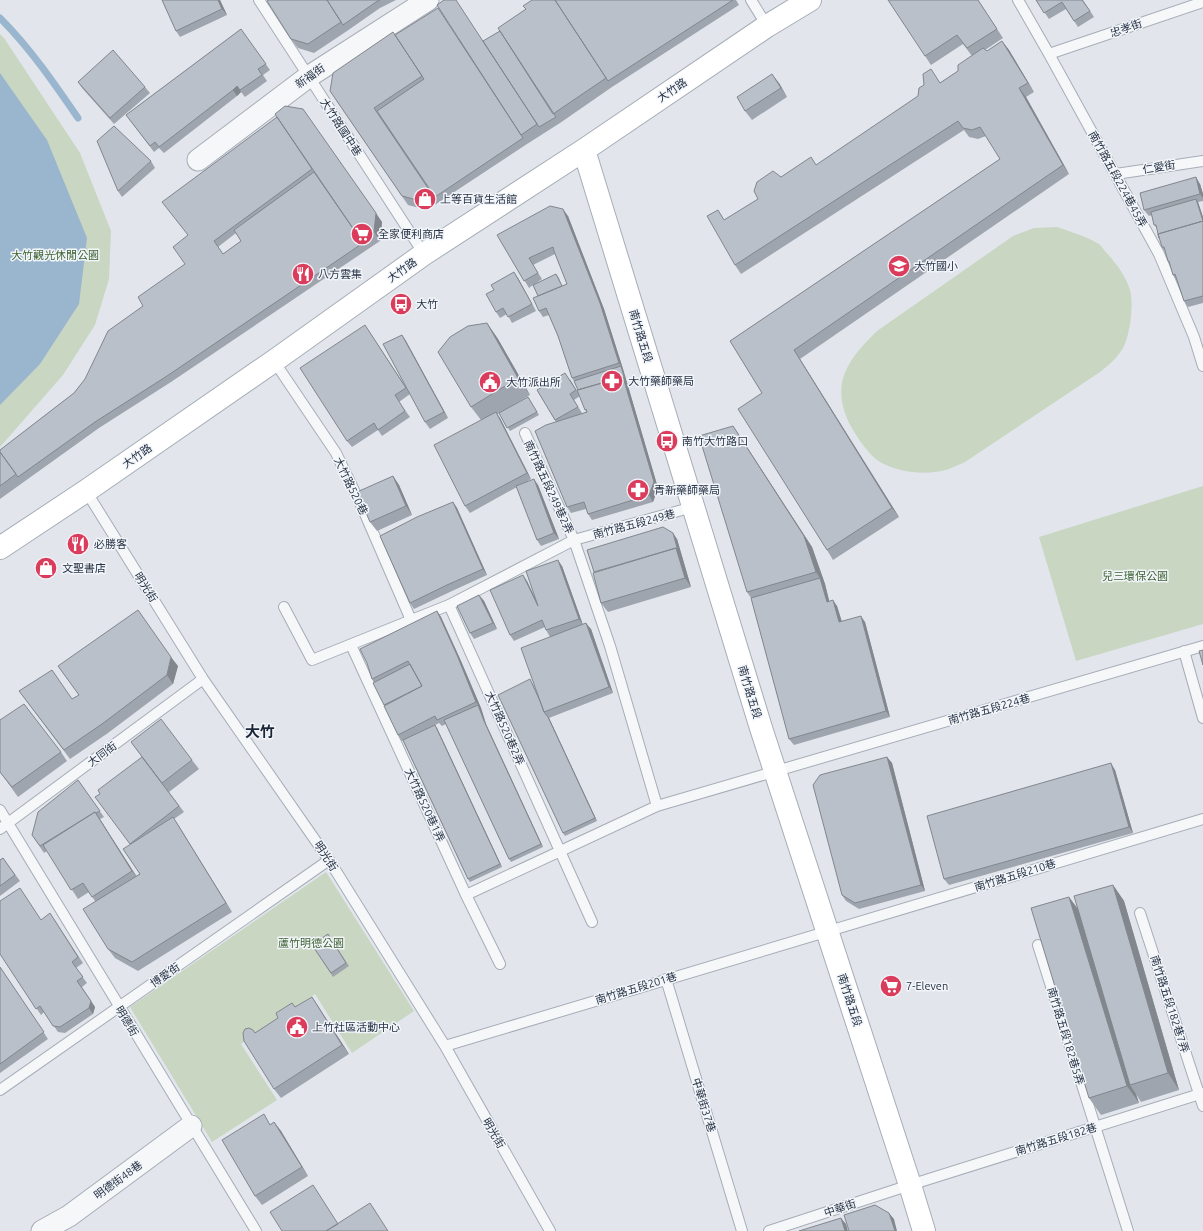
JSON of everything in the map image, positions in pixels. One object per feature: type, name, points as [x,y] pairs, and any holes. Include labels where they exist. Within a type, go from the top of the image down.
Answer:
[{"type":"street","name":"新福街","points":[[198,160],[308,77],[428,0]]},
{"type":"street","name":"大竹路","points":[[0,548],[86,491],[424,254],[584,150],[767,26],[790,7],[810,0]]},
{"type":"street","name":"南竹路五段","points":[[584,150],[776,772],[924,1231]]},
{"type":"street","name":"明德街48巷","points":[[42,1231],[69,1216],[191,1126]]},
{"type":"lane","name":"大竹路國中巷","points":[[259,0],[424,254]]},
{"type":"lane","points":[[751,0],[767,26]]},
{"type":"lane","name":"南竹路五段224巷45弄","points":[[1018,0],[1116,174],[1159,254],[1194,337],[1203,366]]},
{"type":"lane","name":"忠孝街","points":[[1049,54],[1203,2]]},
{"type":"lane","name":"仁愛街","points":[[1116,174],[1203,161]]},
{"type":"lane","name":"大竹路520巷","points":[[274,360],[336,453],[362,507],[411,620]]},
{"type":"lane","name":"南竹路五段249巷2弄","points":[[524,433],[574,540],[610,646],[657,806]]},
{"type":"lane","name":"明光街","points":[[86,491],[203,679],[329,860],[445,1046],[550,1231]]},
{"type":"lane","name":"南竹路五段249巷","points":[[574,540],[693,507]]},
{"type":"lane","points":[[284,607],[312,660],[449,605],[574,540]]},
{"type":"lane","name":"大竹路520巷2弄","points":[[449,605],[592,922]]},
{"type":"lane","name":"大竹路520巷1弄","points":[[351,645],[466,895],[500,964]]},
{"type":"lane","name":"南竹路五段224巷","points":[[776,772],[1203,646]]},
{"type":"lane","points":[[1184,651],[1203,718]]},
{"type":"lane","name":"大同街","points":[[4,826],[203,679]]},
{"type":"lane","points":[[466,895],[657,806],[776,772]]},
{"type":"lane","name":"明德街","points":[[0,810],[4,826],[119,1007],[256,1231]]},
{"type":"lane","name":"南竹路五段210巷","points":[[828,931],[1203,819]]},
{"type":"lane","name":"博愛街","points":[[0,1090],[329,860]]},
{"type":"lane","name":"南竹路五段182巷7弄","points":[[1140,913],[1201,1094],[1203,1106]]},
{"type":"lane","name":"南竹路五段201巷","points":[[445,1046],[828,931]]},
{"type":"lane","name":"南竹路五段182巷5弄","points":[[1038,945],[1128,1231]]},
{"type":"lane","name":"中華街37巷","points":[[666,979],[742,1231]]},
{"type":"lane","name":"南竹路五段182巷","points":[[910,1185],[1201,1094]]},
{"type":"lane","name":"中華街","points":[[772,1231],[910,1185]]},
{"type":"green space","name":"大竹觀光休閒公園","points":[[0,34],[80,153],[111,231],[109,279],[95,325],[63,375],[0,447]]},
{"type":"green space","points":[[1057,227],[1083,236],[1099,244],[1116,264],[1125,279],[1131,296],[1131,319],[1128,336],[1118,355],[1100,372],[965,462],[951,468],[923,473],[905,471],[888,466],[872,456],[858,438],[847,419],[842,401],[841,389],[844,375],[855,355],[877,331],[1013,236],[1034,228]]},
{"type":"green space","name":"兒三環保公園","points":[[1203,486],[1203,624],[1076,661],[1039,537]]},
{"type":"green space","name":"蘆竹明德公園","points":[[326,872],[414,1011],[352,1053],[315,994],[241,1044],[277,1100],[212,1142],[130,1007]]},
{"type":"water","name":"大竹觀光休閒公園","points":[[0,73],[47,140],[87,238],[79,304],[40,364],[0,405]]},
{"type":"building","points":[[162,0],[218,0],[222,9],[176,31]]},
{"type":"building","points":[[327,0],[341,22],[308,44],[291,39],[267,1]]},
{"type":"building","points":[[327,0],[380,0],[343,25]]},
{"type":"building","points":[[444,0],[456,0],[537,124],[521,135],[437,5]]},
{"type":"building","points":[[532,0],[555,0],[606,78],[553,114],[498,28],[526,9],[523,6]]},
{"type":"building","points":[[555,0],[733,0],[608,81]]},
{"type":"building","points":[[888,0],[978,0],[997,29],[967,48],[957,35],[925,56]]},
{"type":"building","points":[[1036,0],[1082,0],[1090,11],[1074,21],[1062,2],[1044,13]]},
{"type":"building","points":[[438,8],[523,138],[435,197],[377,111],[424,79],[395,35]]},
{"type":"building","points":[[241,29],[266,64],[258,69],[262,75],[240,90],[237,86],[159,147],[155,142],[150,146],[126,115]]},
{"type":"building","points":[[500,31],[556,117],[539,127],[483,41]]},
{"type":"building","points":[[393,32],[422,76],[374,108],[432,194],[421,201],[402,196],[330,91],[333,73]]},
{"type":"building","points":[[1002,41],[1028,83],[1019,88],[1063,165],[794,350],[892,508],[827,550],[738,409],[762,393],[730,341],[1000,159],[980,127],[972,130],[963,128],[958,121],[735,265],[707,216],[718,210],[724,220],[758,199],[754,191],[757,182],[773,171],[781,177],[811,157],[816,165],[918,96],[919,88],[924,85],[923,74],[931,69],[940,83],[958,71],[958,65],[983,48],[987,51]]},
{"type":"building","points":[[113,50],[145,87],[110,118],[78,82]]},
{"type":"building","points":[[772,74],[781,88],[745,111],[737,97]]},
{"type":"building","points":[[285,106],[303,109],[376,213],[374,232],[361,240],[275,114]]},
{"type":"building","points":[[277,117],[312,169],[214,241],[223,254],[241,241],[234,230],[314,172],[363,243],[167,376],[95,422],[18,477],[0,450],[74,393],[85,379],[108,331],[143,306],[138,297],[185,264],[173,247],[188,235],[162,202]]},
{"type":"building","points":[[114,126],[151,161],[118,191],[97,141]]},
{"type":"building","points":[[1196,177],[1200,194],[1144,210],[1140,193]]},
{"type":"building","points":[[1196,199],[1203,221],[1158,234],[1151,212]]},
{"type":"building","points":[[550,206],[563,209],[600,303],[619,363],[572,378],[558,336],[546,308],[539,311],[533,298],[567,284],[553,247],[529,258],[538,273],[524,281],[497,235]]},
{"type":"building","points":[[1203,221],[1203,296],[1184,301],[1175,274],[1173,275],[1158,234]]},
{"type":"building","points":[[514,272],[532,304],[508,317],[503,308],[496,312],[486,294],[494,290],[491,285]]},
{"type":"building","points":[[556,274],[562,286],[538,296],[533,285]]},
{"type":"building","name":"大竹派出所","points":[[487,323],[518,378],[471,407],[438,352],[450,337],[468,326]]},
{"type":"building","points":[[365,325],[406,388],[395,395],[405,411],[378,430],[374,423],[347,441],[300,368]]},
{"type":"building","points":[[402,335],[444,412],[425,422],[383,344]]},
{"type":"building","points":[[621,366],[625,380],[623,377],[578,390],[574,381]]},
{"type":"building","points":[[565,373],[576,390],[570,394],[578,407],[555,420],[537,390]]},
{"type":"building","points":[[623,377],[654,482],[649,495],[588,514],[584,502],[567,507],[535,431],[546,425],[587,412],[577,390]]},
{"type":"building","points":[[528,397],[537,412],[507,428],[499,413]]},
{"type":"building","points":[[496,412],[527,473],[465,506],[434,445]]},
{"type":"building","points":[[733,426],[804,536],[816,572],[747,592],[699,436]]},
{"type":"building","points":[[0,452],[16,474],[0,486]]},
{"type":"building","points":[[393,476],[406,506],[370,522],[357,492]]},
{"type":"building","points":[[534,479],[554,533],[537,540],[516,486]]},
{"type":"building","points":[[453,502],[483,569],[410,603],[380,536],[417,517]]},
{"type":"building","points":[[663,527],[673,533],[678,551],[676,548],[594,572],[587,550]]},
{"type":"building","points":[[676,548],[685,578],[601,603],[593,573]]},
{"type":"building","points":[[558,560],[579,619],[546,630],[542,620],[510,635],[490,590],[523,575],[538,606],[526,571]]},
{"type":"building","points":[[820,578],[827,602],[833,600],[839,622],[861,616],[886,711],[789,739],[751,598]]},
{"type":"building","points":[[479,595],[493,623],[470,633],[457,606]]},
{"type":"building","points":[[138,610],[171,657],[167,675],[102,724],[64,750],[19,691],[52,670],[72,699],[79,695],[58,666]]},
{"type":"building","points":[[437,611],[476,702],[437,720],[435,716],[398,735],[384,706],[422,686],[408,661],[372,679],[367,663],[360,649]]},
{"type":"building","points":[[586,623],[609,687],[544,712],[521,648]]},
{"type":"building","points":[[1203,650],[1203,665],[1199,651]]},
{"type":"building","points":[[410,664],[422,686],[384,705],[373,683]]},
{"type":"building","points":[[530,679],[544,712],[548,717],[595,818],[563,833],[498,695]]},
{"type":"building","points":[[24,704],[61,752],[12,787],[0,772],[0,720]]},
{"type":"building","points":[[478,705],[541,844],[509,859],[444,720]]},
{"type":"building","points":[[161,719],[192,760],[162,783],[131,742]]},
{"type":"building","points":[[435,725],[500,864],[468,879],[403,740]]},
{"type":"building","points":[[142,757],[179,806],[130,844],[95,797],[100,794],[98,790]]},
{"type":"building","points":[[887,757],[921,885],[855,903],[842,895],[813,785],[820,775]]},
{"type":"building","points":[[1111,763],[1129,827],[944,879],[927,816]]},
{"type":"building","points":[[78,780],[100,811],[95,812],[40,846],[32,835],[38,812]]},
{"type":"building","points":[[95,812],[132,871],[92,897],[83,883],[71,890],[43,845]]},
{"type":"building","points":[[173,817],[226,903],[132,962],[108,949],[83,909],[140,874],[123,849]]},
{"type":"building","points":[[3,858],[15,875],[0,886],[0,860]]},
{"type":"building","points":[[1113,885],[1168,1073],[1130,1085],[1074,896]]},
{"type":"building","points":[[20,888],[41,920],[50,913],[78,957],[72,962],[83,977],[77,981],[91,1001],[89,1008],[60,1027],[53,1026],[40,1006],[36,1009],[0,954],[0,901]]},
{"type":"building","points":[[1069,897],[1127,1086],[1089,1098],[1031,908]]},
{"type":"building","points":[[328,934],[346,963],[331,973],[312,945]]},
{"type":"building","points":[[0,967],[44,1032],[0,1064]]},
{"type":"building","points":[[312,997],[342,1045],[274,1089],[244,1041],[243,1033],[245,1029],[249,1028],[255,1033],[278,1018],[276,1013],[292,1003],[295,1007]]},
{"type":"building","points":[[264,1114],[270,1125],[274,1122],[302,1167],[255,1196],[222,1140]]},
{"type":"building","points":[[313,1185],[338,1224],[326,1231],[282,1231],[270,1212]]},
{"type":"building","points":[[370,1203],[388,1231],[326,1231]]},
{"type":"building","points":[[875,1205],[889,1213],[895,1231],[849,1231],[844,1215]]},
{"type":"building","points":[[841,1218],[845,1231],[799,1231]]},
{"type":"waterway","points":[[0,18],[32,54],[78,118]]},
{"type":"place","name":"上等百貨生活館","points":[[425,199]]},
{"type":"place","name":"全家便利商店","points":[[362,234]]},
{"type":"place","name":"大竹國小","points":[[899,266]]},
{"type":"place","name":"八方雲集","points":[[303,274]]},
{"type":"place","name":"大竹","points":[[401,304]]},
{"type":"place","name":"大竹藥師藥局","points":[[612,381]]},
{"type":"place","name":"大竹派出所","points":[[490,382]]},
{"type":"place","name":"南竹大竹路口","points":[[667,441]]},
{"type":"place","name":"青新藥師藥局","points":[[638,490]]},
{"type":"place","name":"必勝客","points":[[78,544]]},
{"type":"place","name":"文聖書店","points":[[46,568]]},
{"type":"place","name":"7-Eleven","points":[[891,986]]},
{"type":"place","name":"上竹社區活動中心","points":[[297,1027]]},
{"type":"district","name":"大竹","points":[[260,732]]}]
